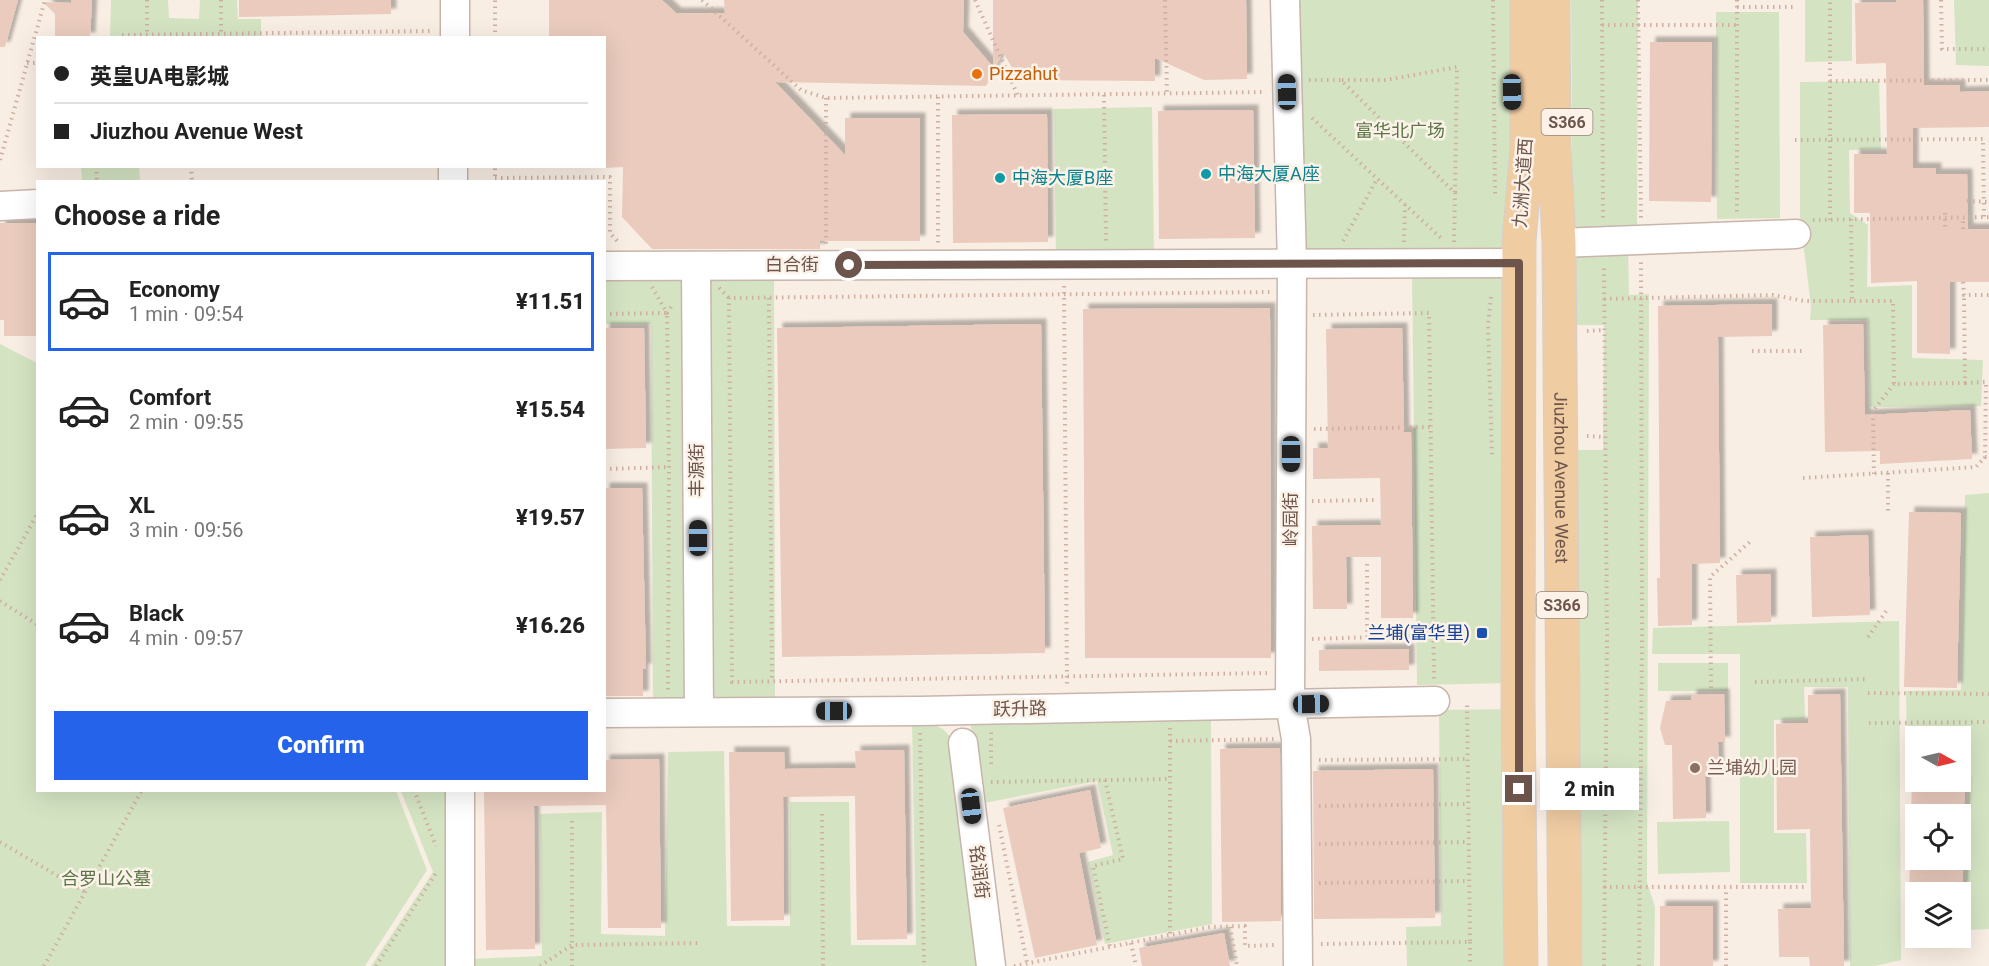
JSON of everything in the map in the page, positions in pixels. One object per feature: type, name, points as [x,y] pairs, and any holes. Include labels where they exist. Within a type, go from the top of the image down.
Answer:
[{"type":"main road","name":"S366","points":[[1510,0],[1519,252],[1518,700],[1521,966]]},
{"type":"main road","points":[[1527,0],[1541,51]]},
{"type":"main road","points":[[1541,51],[1553,0]]},
{"type":"main road","name":"S366","points":[[1559,243],[1566,148],[1568,0]]},
{"type":"main road","name":"九洲大道西","points":[[1519,252],[1527,148],[1541,51]]},
{"type":"main road","name":"九洲大道西","points":[[1541,51],[1554,147],[1559,243]]},
{"type":"main road","name":"Jiuzhou Avenue West","points":[[1559,243],[1565,966]]},
{"type":"street","points":[[455,0],[455,34]]},
{"type":"street","name":"岭园街","points":[[1285,0],[1292,290],[1290,704],[1296,750],[1298,966]]},
{"type":"street","points":[[0,206],[36,204]]},
{"type":"street","points":[[1559,243],[1796,234]]},
{"type":"street","name":"白合街","points":[[606,266],[1107,265],[1292,290],[1330,264],[1404,264],[1519,252]]},
{"type":"street","name":"丰源街","points":[[696,266],[699,711]]},
{"type":"street","name":"跃升路","points":[[606,713],[992,710],[1435,701]]},
{"type":"street","name":"铭润街","points":[[991,966],[963,743],[966,723],[979,712],[992,710]]},
{"type":"street","points":[[920,711],[946,720],[956,730],[963,743]]},
{"type":"street","points":[[460,792],[460,966]]},
{"type":"path","points":[[0,160],[45,0]]},
{"type":"path","points":[[147,0],[147,34]]},
{"type":"path","points":[[220,0],[221,34]]},
{"type":"path","points":[[495,0],[495,36]]},
{"type":"path","points":[[702,0],[801,90],[826,99],[1167,94],[1341,80],[1386,80],[1457,67],[1454,250],[1307,113]]},
{"type":"path","points":[[975,0],[1018,96]]},
{"type":"path","points":[[1165,0],[1167,94]]},
{"type":"path","points":[[1602,0],[1607,638],[1604,966]]},
{"type":"path","points":[[1638,0],[1642,650],[1639,966]]},
{"type":"path","points":[[1737,0],[1737,236]]},
{"type":"path","points":[[1830,0],[1830,220]]},
{"type":"path","points":[[1941,0],[1942,49],[1989,49]]},
{"type":"path","points":[[1737,7],[1795,7]]},
{"type":"path","points":[[1602,26],[1737,25]]},
{"type":"path","points":[[119,36],[147,34],[190,36],[455,34]]},
{"type":"path","points":[[27,63],[36,63]]},
{"type":"path","points":[[1341,80],[1455,193]]},
{"type":"path","points":[[1830,81],[1989,80]]},
{"type":"path","points":[[1104,95],[1107,265]]},
{"type":"path","points":[[938,98],[938,265]]},
{"type":"path","points":[[826,99],[826,265]]},
{"type":"path","points":[[1796,140],[1983,139],[1986,217],[1808,220],[1796,234]]},
{"type":"path","points":[[495,180],[610,177],[610,233],[640,266],[667,313],[668,712]]},
{"type":"path","points":[[1330,264],[1377,179]]},
{"type":"path","points":[[1967,201],[1989,202]]},
{"type":"path","points":[[1404,264],[1405,204]]},
{"type":"path","points":[[1945,213],[1945,230]]},
{"type":"path","points":[[1963,218],[1963,229]]},
{"type":"path","points":[[1851,219],[1852,301]]},
{"type":"path","points":[[1064,265],[1067,708]]},
{"type":"path","points":[[667,313],[696,266],[729,298],[1292,290],[1429,313],[1435,701]]},
{"type":"path","points":[[1964,282],[1965,383]]},
{"type":"path","points":[[1604,299],[1773,295],[1804,301],[1893,301],[1894,384],[1873,411],[1874,474]]},
{"type":"path","points":[[1964,295],[1989,295]]},
{"type":"path","points":[[729,298],[732,682],[1290,673]]},
{"type":"path","points":[[770,298],[772,681]]},
{"type":"path","points":[[606,314],[667,313]]},
{"type":"path","points":[[1587,331],[1604,330]]},
{"type":"path","points":[[1752,351],[1804,351]]},
{"type":"path","points":[[1803,478],[1976,467],[1987,457],[1986,382],[1894,384]]},
{"type":"path","points":[[1291,430],[1430,427]]},
{"type":"path","points":[[1587,436],[1605,437]]},
{"type":"path","points":[[606,469],[697,466]]},
{"type":"path","points":[[1888,473],[1888,512]]},
{"type":"path","points":[[1291,501],[1374,500]]},
{"type":"path","points":[[0,580],[36,517]]},
{"type":"path","points":[[1711,688],[1710,578],[1751,541]]},
{"type":"path","points":[[1366,564],[1367,637]]},
{"type":"path","points":[[0,601],[36,624]]},
{"type":"path","points":[[1868,637],[1887,610]]},
{"type":"path","points":[[1290,639],[1434,635]]},
{"type":"path","points":[[991,678],[991,783],[1170,779]]},
{"type":"path","points":[[1755,682],[1868,679]]},
{"type":"path","points":[[1868,693],[1989,694]]},
{"type":"path","points":[[1170,706],[1170,935]]},
{"type":"path","points":[[920,711],[924,966]]},
{"type":"path","points":[[1869,723],[1989,722]]},
{"type":"path","points":[[1170,741],[1468,759]]},
{"type":"path","points":[[1105,780],[1123,859],[1093,866],[1110,947]]},
{"type":"path","points":[[44,966],[141,792]]},
{"type":"path","points":[[1296,807],[1468,804]]},
{"type":"path","points":[[822,814],[823,966]]},
{"type":"path","points":[[997,816],[1027,963]]},
{"type":"path","points":[[572,821],[572,966]]},
{"type":"path","points":[[0,842],[86,892]]},
{"type":"path","points":[[1297,845],[1468,842]]},
{"type":"path","points":[[376,966],[436,872]]},
{"type":"path","points":[[1297,883],[1469,881]]},
{"type":"path","points":[[1604,887],[1804,887]]},
{"type":"path","points":[[1726,888],[1726,966]]},
{"type":"path","points":[[1230,927],[1237,966]]},
{"type":"path","points":[[1470,942],[1470,966]]},
{"type":"path","points":[[540,966],[572,945],[700,943]]},
{"type":"path","points":[[1131,943],[1136,966]]},
{"type":"green space","points":[[111,0],[168,0],[169,18],[199,19],[200,0],[237,0],[238,19],[261,19],[261,36],[110,36]]},
{"type":"green space","name":"富华北广场","points":[[1286,0],[1510,0],[1513,263],[1292,263]]},
{"type":"green space","points":[[1571,0],[1638,0],[1637,232],[1569,233],[1572,151]]},
{"type":"green space","points":[[1805,0],[1852,0],[1852,61],[1805,62]]},
{"type":"green space","points":[[1954,0],[1989,0],[1989,66],[1956,65]]},
{"type":"green space","points":[[1716,12],[1779,12],[1780,218],[1717,219]]},
{"type":"green space","points":[[1879,81],[1881,149],[1849,150],[1850,213],[1868,225],[1867,287],[1912,285],[1912,358],[1983,360],[1981,406],[1870,407],[1868,320],[1810,320],[1811,306],[1800,217],[1800,82]]},
{"type":"green space","points":[[1152,107],[1154,256],[1056,257],[1054,109]]},
{"type":"green space","points":[[81,168],[139,168],[140,180],[82,180]]},
{"type":"green space","points":[[1628,246],[1629,295],[1649,294],[1647,882],[1655,907],[1654,966],[1570,966],[1567,450],[1603,450],[1604,325],[1564,325],[1565,249]]},
{"type":"green space","points":[[1506,272],[1511,683],[1417,685],[1412,273]]},
{"type":"green space","points":[[606,273],[689,273],[689,705],[653,706],[651,324],[606,324]]},
{"type":"green space","points":[[774,273],[775,701],[704,702],[703,274]]},
{"type":"green space","name":"合罗山公墓","points":[[0,344],[36,362],[36,792],[396,792],[427,870],[365,966],[0,966]]},
{"type":"green space","points":[[1989,493],[1989,929],[1971,930],[1971,882],[1966,882],[1966,870],[1971,870],[1971,804],[1968,804],[1969,792],[1971,792],[1971,726],[1907,726],[1906,691],[1961,690],[1965,495]]},
{"type":"green space","points":[[1899,621],[1901,960],[1875,966],[1850,966],[1848,687],[1804,687],[1805,719],[1774,720],[1774,833],[1806,833],[1807,883],[1740,883],[1740,654],[1652,654],[1653,628]]},
{"type":"green space","points":[[1658,663],[1728,663],[1728,691],[1658,691]]},
{"type":"green space","points":[[1511,709],[1513,966],[1407,966],[1406,927],[1441,926],[1439,710]]},
{"type":"green space","points":[[1211,717],[1212,924],[1105,944],[1088,862],[1113,855],[1097,781],[984,803],[970,721]]},
{"type":"green space","points":[[921,718],[943,729],[957,744],[985,966],[470,966],[470,959],[542,956],[540,814],[602,812],[601,934],[665,936],[668,752],[724,751],[727,926],[790,926],[790,802],[849,802],[851,945],[916,945],[912,720]]},
{"type":"green space","points":[[401,792],[454,792],[455,966],[371,966],[433,872]]},
{"type":"green space","points":[[1729,821],[1730,872],[1658,874],[1657,822]]},
{"type":"building","points":[[0,0],[18,0],[5,47],[0,47]]},
{"type":"building","points":[[71,0],[92,0],[90,36],[55,36],[55,14],[43,2],[71,3]]},
{"type":"building","points":[[239,0],[391,0],[391,14],[239,17]]},
{"type":"building","points":[[549,0],[662,0],[676,13],[725,13],[724,0],[964,0],[963,32],[993,67],[993,0],[1246,0],[1247,79],[1204,80],[1155,58],[1155,81],[1019,80],[1003,52],[986,86],[775,82],[845,155],[845,118],[920,118],[920,241],[820,241],[820,249],[652,249],[622,217],[623,167],[606,168],[606,36],[549,36]]},
{"type":"building","points":[[1896,0],[1923,0],[1924,85],[1960,85],[1960,92],[1989,91],[1989,127],[1913,128],[1913,168],[1936,168],[1936,174],[1967,174],[1968,229],[1989,229],[1989,282],[1950,282],[1950,354],[1917,353],[1917,281],[1871,283],[1870,213],[1854,213],[1854,154],[1887,154],[1886,63],[1856,64],[1855,3],[1896,2]]},
{"type":"building","points":[[1650,42],[1712,42],[1711,202],[1649,201]]},
{"type":"building","name":"中海大厦A座","points":[[1253,110],[1255,238],[1159,239],[1158,111]]},
{"type":"building","name":"中海大厦B座","points":[[1047,114],[1048,242],[953,243],[952,115]]},
{"type":"building","points":[[0,223],[36,223],[36,336],[4,336],[4,320],[0,320]]},
{"type":"building","points":[[1772,304],[1772,336],[1718,337],[1720,563],[1692,564],[1692,625],[1658,626],[1657,578],[1660,578],[1658,306]]},
{"type":"building","points":[[1270,308],[1271,658],[1085,658],[1083,309]]},
{"type":"building","points":[[1041,324],[1045,653],[782,657],[777,328]]},
{"type":"building","points":[[1863,324],[1865,415],[1970,410],[1972,459],[1880,464],[1880,451],[1825,452],[1823,325]]},
{"type":"building","points":[[606,328],[644,328],[646,448],[606,449]]},
{"type":"building","points":[[1402,328],[1404,432],[1411,432],[1413,618],[1381,618],[1381,557],[1346,557],[1347,609],[1313,609],[1312,526],[1381,525],[1380,478],[1313,479],[1313,448],[1328,448],[1326,329]]},
{"type":"building","points":[[606,488],[642,488],[646,669],[643,669],[643,696],[606,696]]},
{"type":"building","points":[[1909,512],[1961,513],[1957,688],[1904,687]]},
{"type":"building","points":[[1868,535],[1870,615],[1812,617],[1810,537]]},
{"type":"building","points":[[1771,574],[1771,622],[1737,623],[1736,575]]},
{"type":"building","points":[[1409,649],[1409,670],[1319,671],[1319,650]]},
{"type":"building","points":[[1724,694],[1725,742],[1718,742],[1719,775],[1705,776],[1706,818],[1673,819],[1672,745],[1665,745],[1660,728],[1666,701],[1691,700],[1691,695]]},
{"type":"building","points":[[1840,694],[1844,966],[1810,966],[1809,957],[1779,957],[1778,909],[1811,908],[1810,829],[1777,830],[1776,724],[1808,723],[1808,695]]},
{"type":"building","points":[[1280,748],[1281,921],[1222,922],[1220,749]]},
{"type":"building","points":[[904,750],[907,939],[857,940],[855,796],[783,797],[784,920],[731,921],[729,752],[784,752],[785,769],[856,768],[855,751]]},
{"type":"building","points":[[659,759],[661,928],[608,928],[606,805],[534,806],[535,949],[486,950],[484,792],[606,792],[606,760]]},
{"type":"building","points":[[1433,769],[1435,918],[1314,919],[1313,771]]},
{"type":"building","points":[[1090,790],[1101,848],[1079,853],[1097,945],[1035,958],[1003,808]]},
{"type":"building","points":[[1912,792],[1965,792],[1964,804],[1911,804]]},
{"type":"building","points":[[1910,870],[1963,870],[1962,882],[1909,882]]},
{"type":"building","points":[[1660,906],[1713,906],[1713,966],[1660,966]]},
{"type":"building","points":[[1224,933],[1230,966],[1142,966],[1139,948]]},
{"type":"place","name":"Pizzahut","points":[[977,74]]},
{"type":"place","name":"中海大厦A座","points":[[1206,174]]},
{"type":"place","name":"中海大厦B座","points":[[1000,178]]},
{"type":"place","name":"兰埔(富华里)","points":[[1482,633]]},
{"type":"place","name":"兰埔幼儿园","points":[[1695,768]]},
{"type":"route","points":[[849,265],[1519,263],[1519,789]]}]
